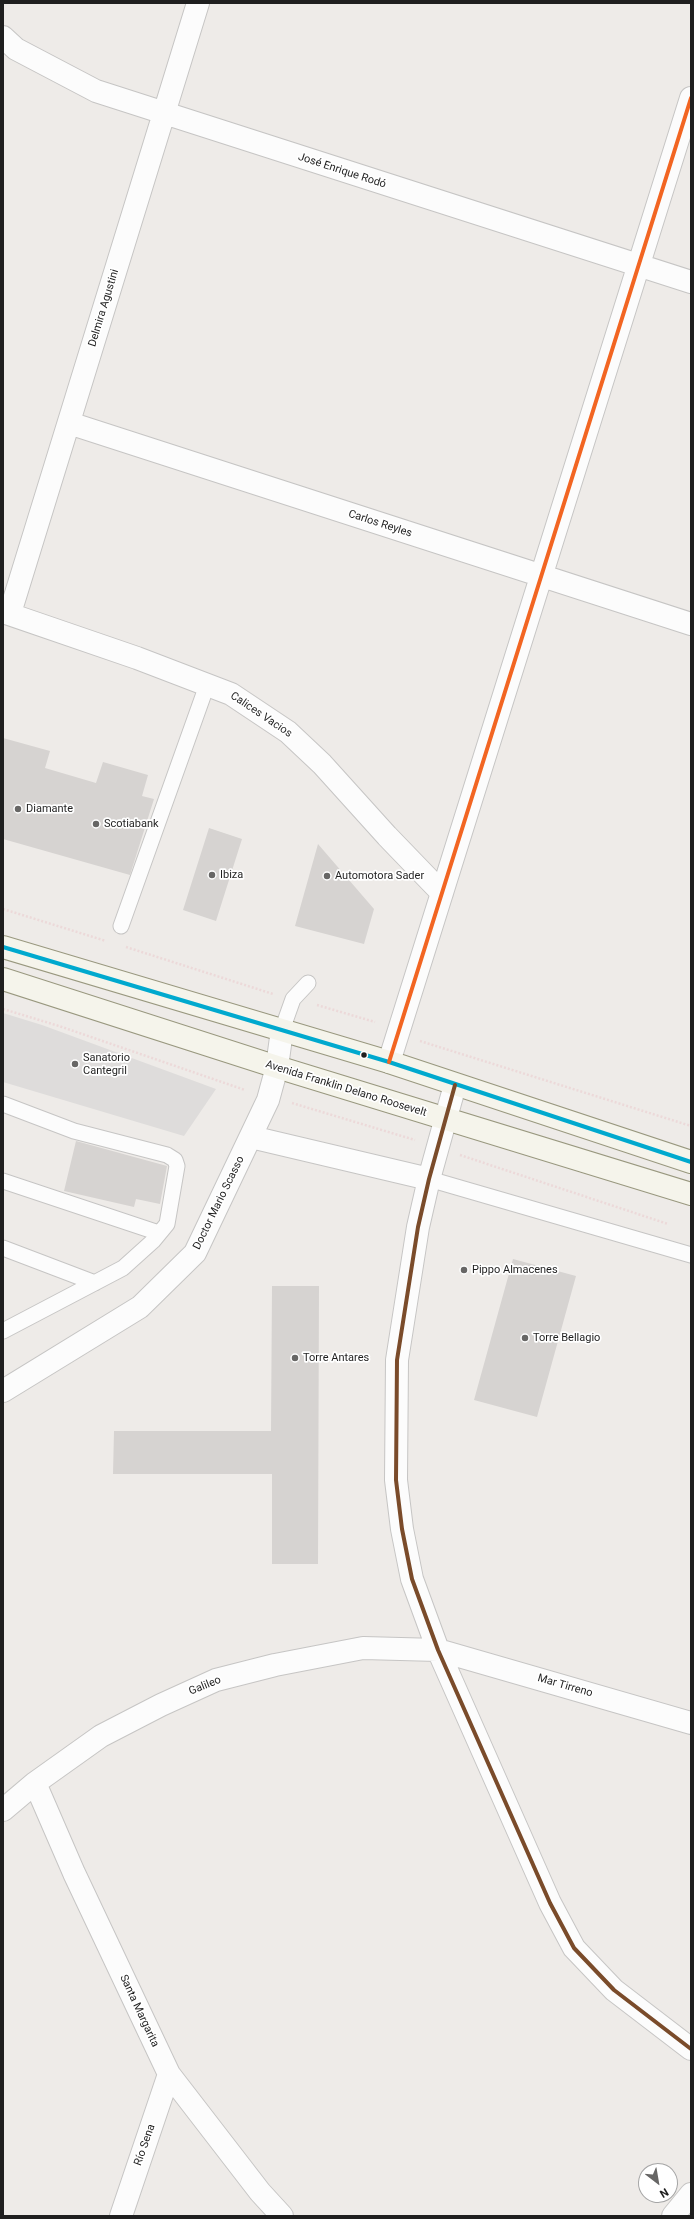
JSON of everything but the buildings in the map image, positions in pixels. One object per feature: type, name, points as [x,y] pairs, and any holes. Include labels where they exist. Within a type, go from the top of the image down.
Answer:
[{"type":"main road","points":[[3,946],[389,1062],[691,1162]]},
{"type":"main road","name":"Avenida Franklin Delano Roosevelt","points":[[3,979],[277,1067],[691,1194]]},
{"type":"street","name":"Delmira Agustini","points":[[7,613],[69,423],[198,3]]},
{"type":"street","name":"José Enrique Rodó","points":[[3,37],[16,49],[96,91],[691,282]]},
{"type":"street","points":[[389,1062],[691,98]]},
{"type":"street","name":"Carlos Reyles","points":[[69,423],[691,624]]},
{"type":"street","name":"Calices Vacios","points":[[7,613],[231,694],[288,732],[322,764],[387,836],[442,893]]},
{"type":"street","name":"Doctor Mario Scasso","points":[[3,1391],[140,1307],[195,1253],[268,1100],[277,1067],[282,1030]]},
{"type":"street","points":[[456,1085],[429,1179],[418,1226],[397,1360],[396,1480],[402,1529],[412,1579],[438,1650],[550,1903],[574,1948],[614,1990],[691,2049]]},
{"type":"street","points":[[251,1137],[429,1179]]},
{"type":"street","name":"Galileo","points":[[3,1810],[35,1783],[101,1736],[161,1705],[216,1680],[275,1665],[363,1648],[438,1650]]},
{"type":"street","name":"Mar Tirreno","points":[[438,1650],[691,1722]]},
{"type":"street","name":"Santa Margarita","points":[[35,1783],[74,1874],[169,2074],[260,2192],[282,2216]]},
{"type":"street","name":"Río Sena","points":[[121,2216],[169,2074]]},
{"type":"street","points":[[673,2216],[691,2194]]},
{"type":"lane","points":[[121,926],[208,685]]},
{"type":"lane","points":[[282,1030],[293,999],[308,983]]},
{"type":"lane","points":[[3,1104],[74,1131],[167,1155],[174,1160],[177,1166],[167,1224],[123,1268],[3,1331]]},
{"type":"lane","points":[[429,1179],[691,1255]]},
{"type":"lane","points":[[3,1181],[159,1233]]},
{"type":"lane","points":[[3,1248],[95,1283]]},
{"type":"path","points":[[3,910],[109,942]]},
{"type":"path","points":[[125,947],[293,999],[400,1030],[421,1042],[691,1126]]},
{"type":"path","points":[[3,1009],[186,1068],[268,1100],[283,1101],[377,1128],[675,1227]]},
{"type":"shaded area","name":"Sanatorio Cantegril","points":[[3,1013],[42,1025],[216,1089],[184,1136],[3,1082]]},
{"type":"transit line","points":[[389,1062],[691,98]]},
{"type":"transit line","points":[[3,947],[389,1062],[691,1162]]},
{"type":"transit line","points":[[455,1085],[429,1179],[418,1227],[397,1360],[396,1480],[402,1529],[412,1579],[438,1650],[550,1903],[574,1948],[614,1990],[691,2049]]},
{"type":"place","name":"Diamante","points":[[18,809]]},
{"type":"place","name":"Scotiabank","points":[[96,824]]},
{"type":"place","name":"Ibiza","points":[[212,875]]},
{"type":"place","name":"Automotora Sader","points":[[327,876]]},
{"type":"place","name":"Sanatorio Cantegril","points":[[75,1064]]},
{"type":"place","name":"Pippo Almacenes","points":[[464,1270]]},
{"type":"place","name":"Torre Bellagio","points":[[525,1338]]},
{"type":"place","name":"Torre Antares","points":[[295,1358]]}]
